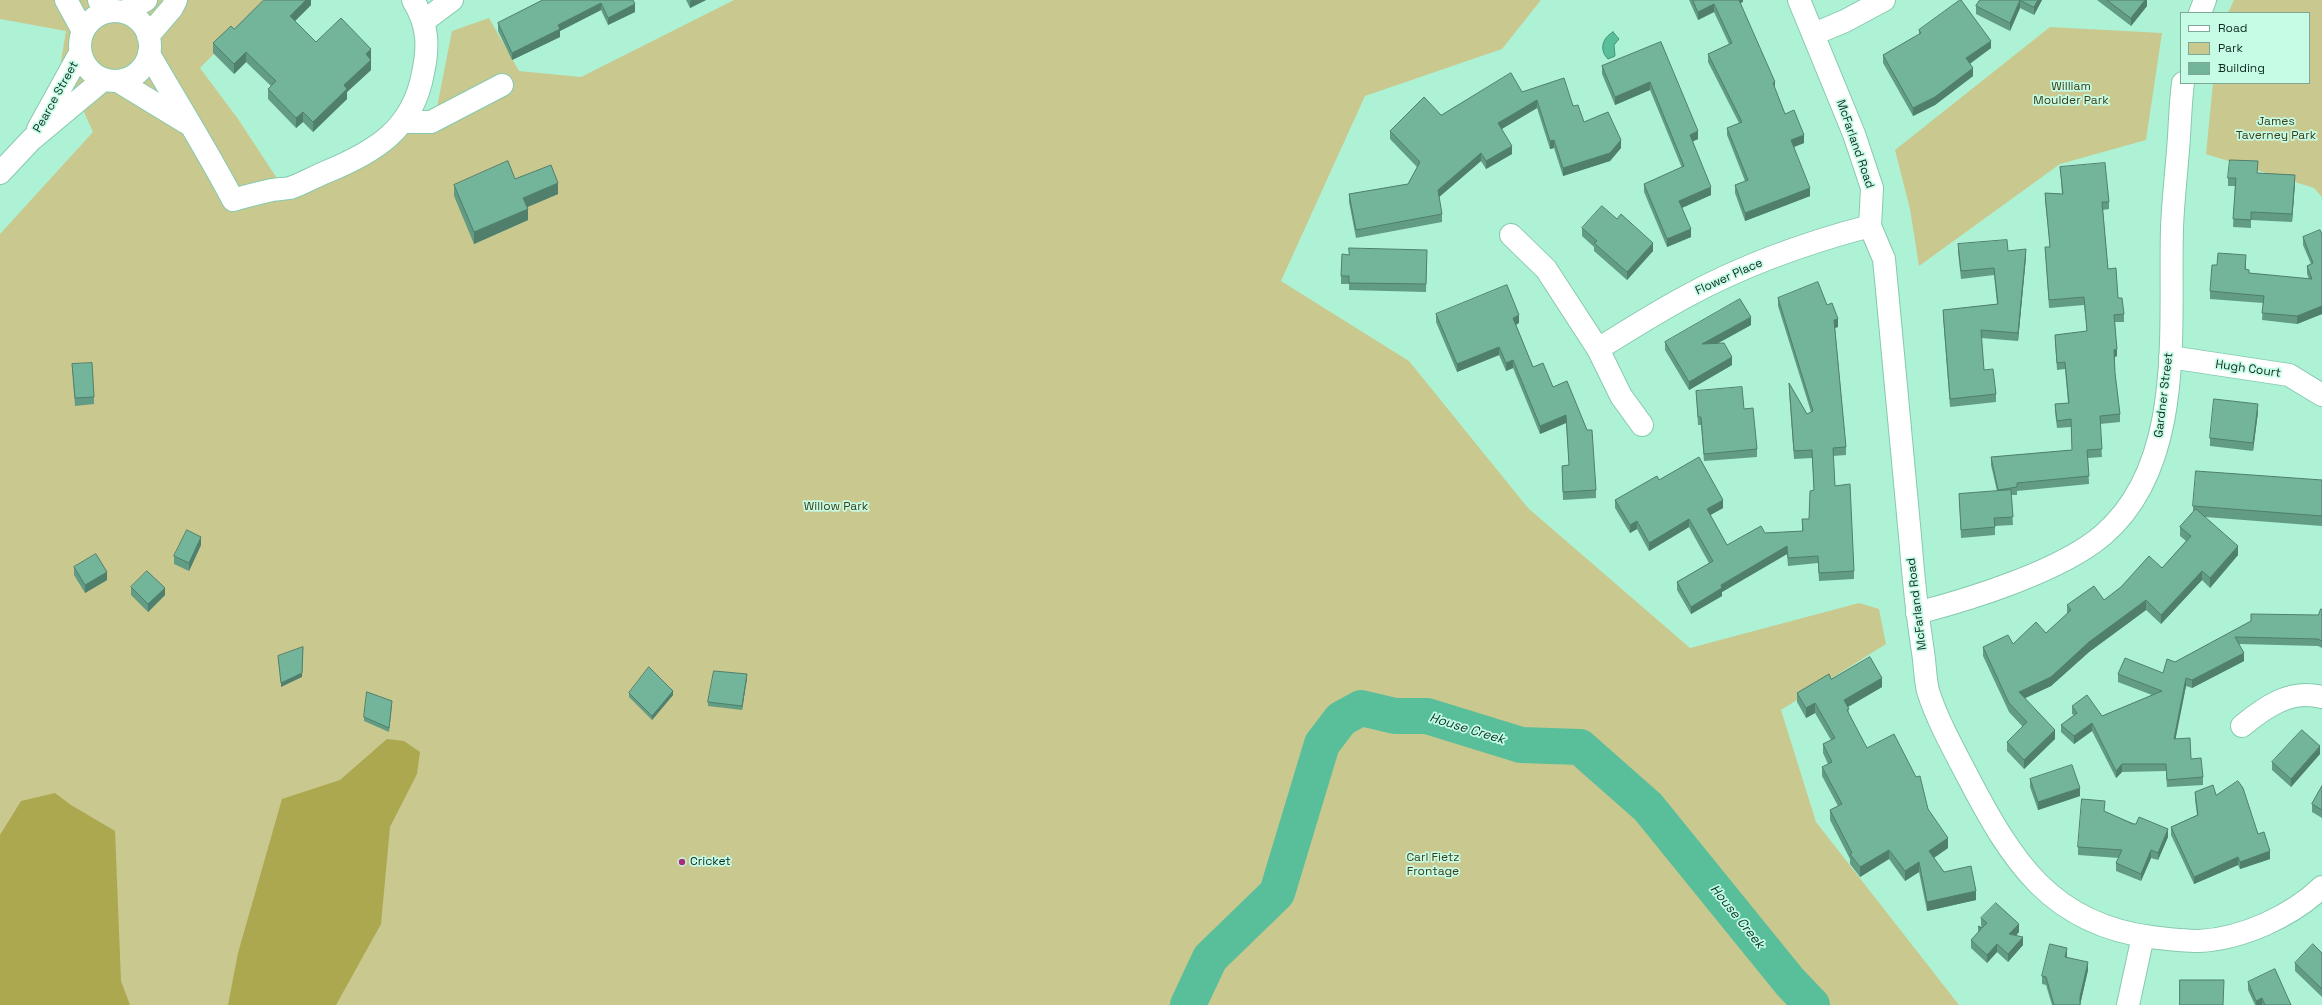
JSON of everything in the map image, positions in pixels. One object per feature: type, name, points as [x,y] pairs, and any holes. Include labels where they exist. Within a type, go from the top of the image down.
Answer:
[{"type":"street","points":[[66,0],[83,31]]},
{"type":"street","points":[[146,0],[112,8],[94,18],[83,31],[80,43],[80,53],[90,71],[111,80],[190,125]]},
{"type":"street","points":[[111,80],[129,78],[138,72],[145,64],[148,45],[176,0]]},
{"type":"street","points":[[112,8],[135,17],[143,25],[148,45],[190,125],[204,145],[233,200],[256,193],[289,188],[350,162],[382,143],[403,122],[411,111],[421,86],[426,59],[424,20],[413,0]]},
{"type":"street","points":[[424,20],[452,0]]},
{"type":"street","name":"McFarland Road","points":[[1799,0],[1854,134],[1872,188],[1870,226],[1884,259],[1917,614],[1928,690],[1954,750],[1992,822],[2014,857],[2034,882],[2077,915],[2121,932],[2182,941],[2202,941],[2236,934],[2287,912],[2311,898],[2322,886]]},
{"type":"street","points":[[1814,34],[1844,21],[1884,0]]},
{"type":"street","points":[[2200,12],[2205,0]]},
{"type":"street","name":"Pearce Street","points":[[31,140],[80,53]]},
{"type":"street","name":"Pearce Street","points":[[0,173],[31,140],[111,80]]},
{"type":"street","name":"Gardner Street","points":[[1917,614],[2010,583],[2062,561],[2102,535],[2117,521],[2130,506],[2151,468],[2162,426],[2170,357],[2172,226],[2183,84]]},
{"type":"street","points":[[403,122],[431,122],[502,85]]},
{"type":"street","name":"Flower Place","points":[[1598,349],[1689,295],[1760,263],[1834,236],[1870,226]]},
{"type":"street","points":[[1511,235],[1546,269],[1598,349],[1621,396],[1642,425]]},
{"type":"street","name":"Hugh Court","points":[[2170,357],[2289,375],[2322,395]]},
{"type":"street","points":[[2242,726],[2281,700],[2298,695],[2322,697]]},
{"type":"street","points":[[2128,1005],[2144,936]]},
{"type":"green space","name":"Willow Park","points":[[0,0],[267,0],[200,68],[238,119],[286,192],[437,107],[452,31],[489,18],[519,71],[581,77],[734,0],[1541,0],[1502,49],[1365,96],[1281,281],[1409,361],[1528,508],[1690,648],[1859,603],[1879,609],[1886,644],[1781,710],[1816,822],[1959,1005],[0,1005],[0,234],[93,132],[61,61],[66,31],[0,19]]},
{"type":"green space","name":"James Taverney Park","points":[[2234,0],[2322,0],[2322,197],[2314,188],[2206,154],[2213,84],[2310,84],[2310,12],[2228,12]]},
{"type":"green space","name":"William Moulder Park","points":[[2050,27],[2162,33],[2146,140],[2060,164],[1919,266],[1910,209],[1895,150]]},
{"type":"shaded area","points":[[1613,32],[1619,39],[1614,45],[1615,56],[1608,59],[1603,52],[1603,44],[1606,37]]},
{"type":"shaded area","points":[[387,739],[404,741],[420,752],[417,774],[390,827],[381,924],[336,1005],[228,1005],[238,953],[282,799],[340,780]]},
{"type":"shaded area","points":[[55,793],[71,805],[115,831],[121,981],[130,1005],[0,1005],[0,835],[21,801]]},
{"type":"building","points":[[264,0],[306,0],[290,16],[316,42],[341,18],[371,49],[366,54],[371,60],[344,85],[347,89],[313,122],[303,112],[296,118],[268,89],[276,81],[246,52],[234,64],[213,43],[231,26],[234,29]]},
{"type":"building","points":[[543,0],[633,0],[635,4],[608,18],[601,3],[558,25],[560,29],[512,53],[498,23]]},
{"type":"building","points":[[1693,0],[1739,0],[1775,82],[1773,83],[1785,114],[1794,110],[1804,135],[1791,140],[1810,188],[1745,213],[1735,185],[1748,180],[1727,128],[1742,122],[1708,54],[1732,43],[1714,4],[1698,12]]},
{"type":"building","points":[[1960,0],[1991,41],[1966,58],[1973,68],[1935,97],[1913,108],[1883,55],[1921,33],[1919,30]]},
{"type":"building","points":[[1980,0],[2020,0],[2010,23],[1976,6]]},
{"type":"building","points":[[2020,0],[2038,0],[2034,7]]},
{"type":"building","points":[[2107,0],[2145,0],[2131,18]]},
{"type":"building","points":[[1661,42],[1698,131],[1690,135],[1711,187],[1679,201],[1691,229],[1667,239],[1644,184],[1684,166],[1650,82],[1615,97],[1602,66]]},
{"type":"building","points":[[1511,73],[1522,92],[1564,78],[1573,106],[1578,105],[1584,122],[1608,112],[1621,140],[1610,153],[1563,168],[1554,140],[1550,141],[1537,100],[1498,123],[1512,146],[1486,161],[1481,153],[1438,190],[1442,214],[1356,230],[1349,194],[1408,184],[1420,162],[1390,131],[1424,97],[1441,115]]},
{"type":"building","points":[[2230,160],[2258,161],[2257,173],[2295,175],[2292,214],[2251,212],[2251,220],[2233,219],[2236,178],[2228,178]]},
{"type":"building","points":[[508,161],[515,179],[551,165],[558,183],[523,198],[528,209],[474,232],[454,185]]},
{"type":"building","points":[[2105,163],[2109,202],[2102,202],[2108,269],[2116,268],[2118,298],[2122,298],[2124,314],[2114,315],[2117,349],[2114,350],[2115,373],[2120,414],[2100,416],[2102,449],[2087,450],[2089,476],[2017,483],[2017,487],[1998,490],[1991,457],[2072,450],[2071,419],[2057,421],[2055,404],[2069,403],[2065,362],[2057,363],[2055,335],[2087,331],[2084,297],[2049,300],[2045,247],[2050,247],[2045,193],[2063,194],[2060,167]]},
{"type":"building","points":[[1602,206],[1617,219],[1621,214],[1653,243],[1627,272],[1594,243],[1597,241],[1582,228]]},
{"type":"building","points":[[2320,230],[2322,234],[2322,306],[2297,316],[2262,313],[2264,296],[2210,291],[2212,265],[2217,265],[2218,253],[2246,255],[2245,269],[2249,270],[2249,273],[2312,279],[2307,266],[2313,263],[2303,237]]},
{"type":"building","points":[[2007,240],[2008,251],[2026,249],[2018,333],[1981,330],[1984,370],[1993,369],[1996,394],[1950,399],[1943,310],[1998,304],[1994,268],[1961,271],[1958,244]]},
{"type":"building","points":[[1349,248],[1427,250],[1426,284],[1349,283],[1349,276],[1341,276],[1342,254],[1349,255]]},
{"type":"building","points":[[1818,282],[1827,305],[1832,303],[1838,319],[1834,320],[1846,447],[1833,448],[1835,486],[1850,484],[1854,571],[1819,573],[1818,556],[1788,558],[1787,546],[1721,585],[1722,588],[1691,607],[1677,582],[1713,561],[1689,519],[1649,543],[1637,521],[1630,525],[1615,500],[1657,476],[1659,480],[1699,457],[1723,500],[1707,509],[1727,545],[1761,526],[1765,533],[1803,531],[1802,519],[1809,519],[1810,491],[1814,490],[1812,450],[1794,451],[1789,383],[1807,414],[1813,411],[1778,298]]},
{"type":"building","points":[[1507,285],[1519,315],[1513,318],[1533,367],[1543,363],[1553,387],[1567,381],[1587,430],[1592,430],[1596,490],[1563,492],[1562,466],[1569,465],[1566,415],[1540,426],[1513,360],[1506,363],[1499,347],[1457,364],[1436,314]]},
{"type":"building","points":[[1740,299],[1751,317],[1702,344],[1724,343],[1732,357],[1689,382],[1665,342]]},
{"type":"building","points":[[92,363],[94,397],[75,398],[72,364]]},
{"type":"building","points":[[1742,387],[1744,409],[1753,408],[1757,449],[1704,454],[1701,417],[1698,417],[1696,391]]},
{"type":"building","points":[[2214,399],[2258,404],[2253,443],[2210,438]]},
{"type":"building","points":[[2196,471],[2322,480],[2322,516],[2193,506]]},
{"type":"building","points":[[2011,490],[2013,517],[1994,518],[1995,527],[1961,530],[1959,494]]},
{"type":"building","points":[[2196,509],[2238,546],[2210,578],[2202,571],[2161,615],[2146,600],[2089,642],[2051,677],[2019,692],[2055,730],[2024,760],[2007,742],[2027,722],[2009,703],[1983,647],[2008,635],[2013,644],[2036,622],[2046,633],[2071,610],[2067,605],[2094,586],[2104,600],[2121,587],[2149,556],[2162,568],[2191,536],[2180,527]]},
{"type":"building","points":[[187,530],[201,537],[189,563],[174,556]]},
{"type":"building","points":[[96,554],[107,572],[85,585],[74,567]]},
{"type":"building","points":[[147,571],[165,588],[148,604],[131,587]]},
{"type":"building","points":[[2321,609],[2322,641],[2318,639],[2235,637],[2244,653],[2192,680],[2186,678],[2174,739],[2190,738],[2191,759],[2201,758],[2203,777],[2167,780],[2166,764],[2122,764],[2116,771],[2092,723],[2074,736],[2061,725],[2077,713],[2072,706],[2087,695],[2102,716],[2162,691],[2118,674],[2125,658],[2163,673],[2167,659],[2175,662],[2251,621],[2251,614],[2318,615]]},
{"type":"building","points":[[303,647],[302,673],[281,683],[278,656]]},
{"type":"building","points":[[1870,657],[1882,678],[1844,700],[1849,709],[1847,710],[1867,748],[1894,734],[1916,777],[1920,776],[1928,809],[1948,838],[1929,851],[1944,872],[1971,866],[1976,891],[1927,902],[1919,862],[1905,871],[1889,850],[1860,867],[1850,854],[1852,853],[1830,810],[1842,804],[1822,767],[1832,762],[1823,744],[1835,738],[1815,703],[1806,708],[1797,693],[1829,674],[1831,679]]},
{"type":"building","points":[[649,667],[673,691],[652,716],[629,693]]},
{"type":"building","points":[[714,671],[747,674],[742,706],[708,702]]},
{"type":"building","points":[[367,692],[392,701],[389,728],[364,717]]},
{"type":"building","points":[[2302,730],[2320,746],[2291,779],[2272,762]]},
{"type":"building","points":[[2072,765],[2080,788],[2038,802],[2030,779]]},
{"type":"building","points":[[2238,781],[2243,788],[2258,834],[2264,832],[2270,851],[2240,862],[2238,857],[2194,877],[2171,827],[2198,815],[2195,792],[2213,785],[2216,795]]},
{"type":"building","points":[[2322,786],[2322,810],[2312,804]]},
{"type":"building","points":[[2082,799],[2105,801],[2104,811],[2133,824],[2136,824],[2139,817],[2168,829],[2158,853],[2151,850],[2141,874],[2116,863],[2122,850],[2078,847]]},
{"type":"building","points":[[1996,903],[2019,924],[2009,934],[2023,937],[2008,954],[1997,944],[1987,955],[1971,940],[1981,929],[1978,926],[1982,928],[1987,923],[1981,918]]},
{"type":"building","points":[[2050,944],[2067,948],[2065,957],[2088,962],[2080,997],[2080,1005],[2054,1005],[2046,977],[2042,976]]},
{"type":"building","points":[[2313,944],[2322,953],[2322,989],[2295,963]]},
{"type":"building","points":[[2275,969],[2291,1005],[2265,1005],[2262,998],[2256,1001],[2248,982]]},
{"type":"building","points":[[2180,980],[2224,980],[2223,1005],[2180,1005]]},
{"type":"waterway","name":"House Creek","points":[[1188,1005],[1210,958],[1277,893],[1322,744],[1341,719],[1361,708],[1395,716],[1427,716],[1521,745],[1580,747],[1648,807],[1790,982],[1812,1005]]},
{"type":"place","name":"Cricket","points":[[682,862]]},
{"type":"park label","name":"Carl Fietz Frontage","points":[[1433,865]]}]
